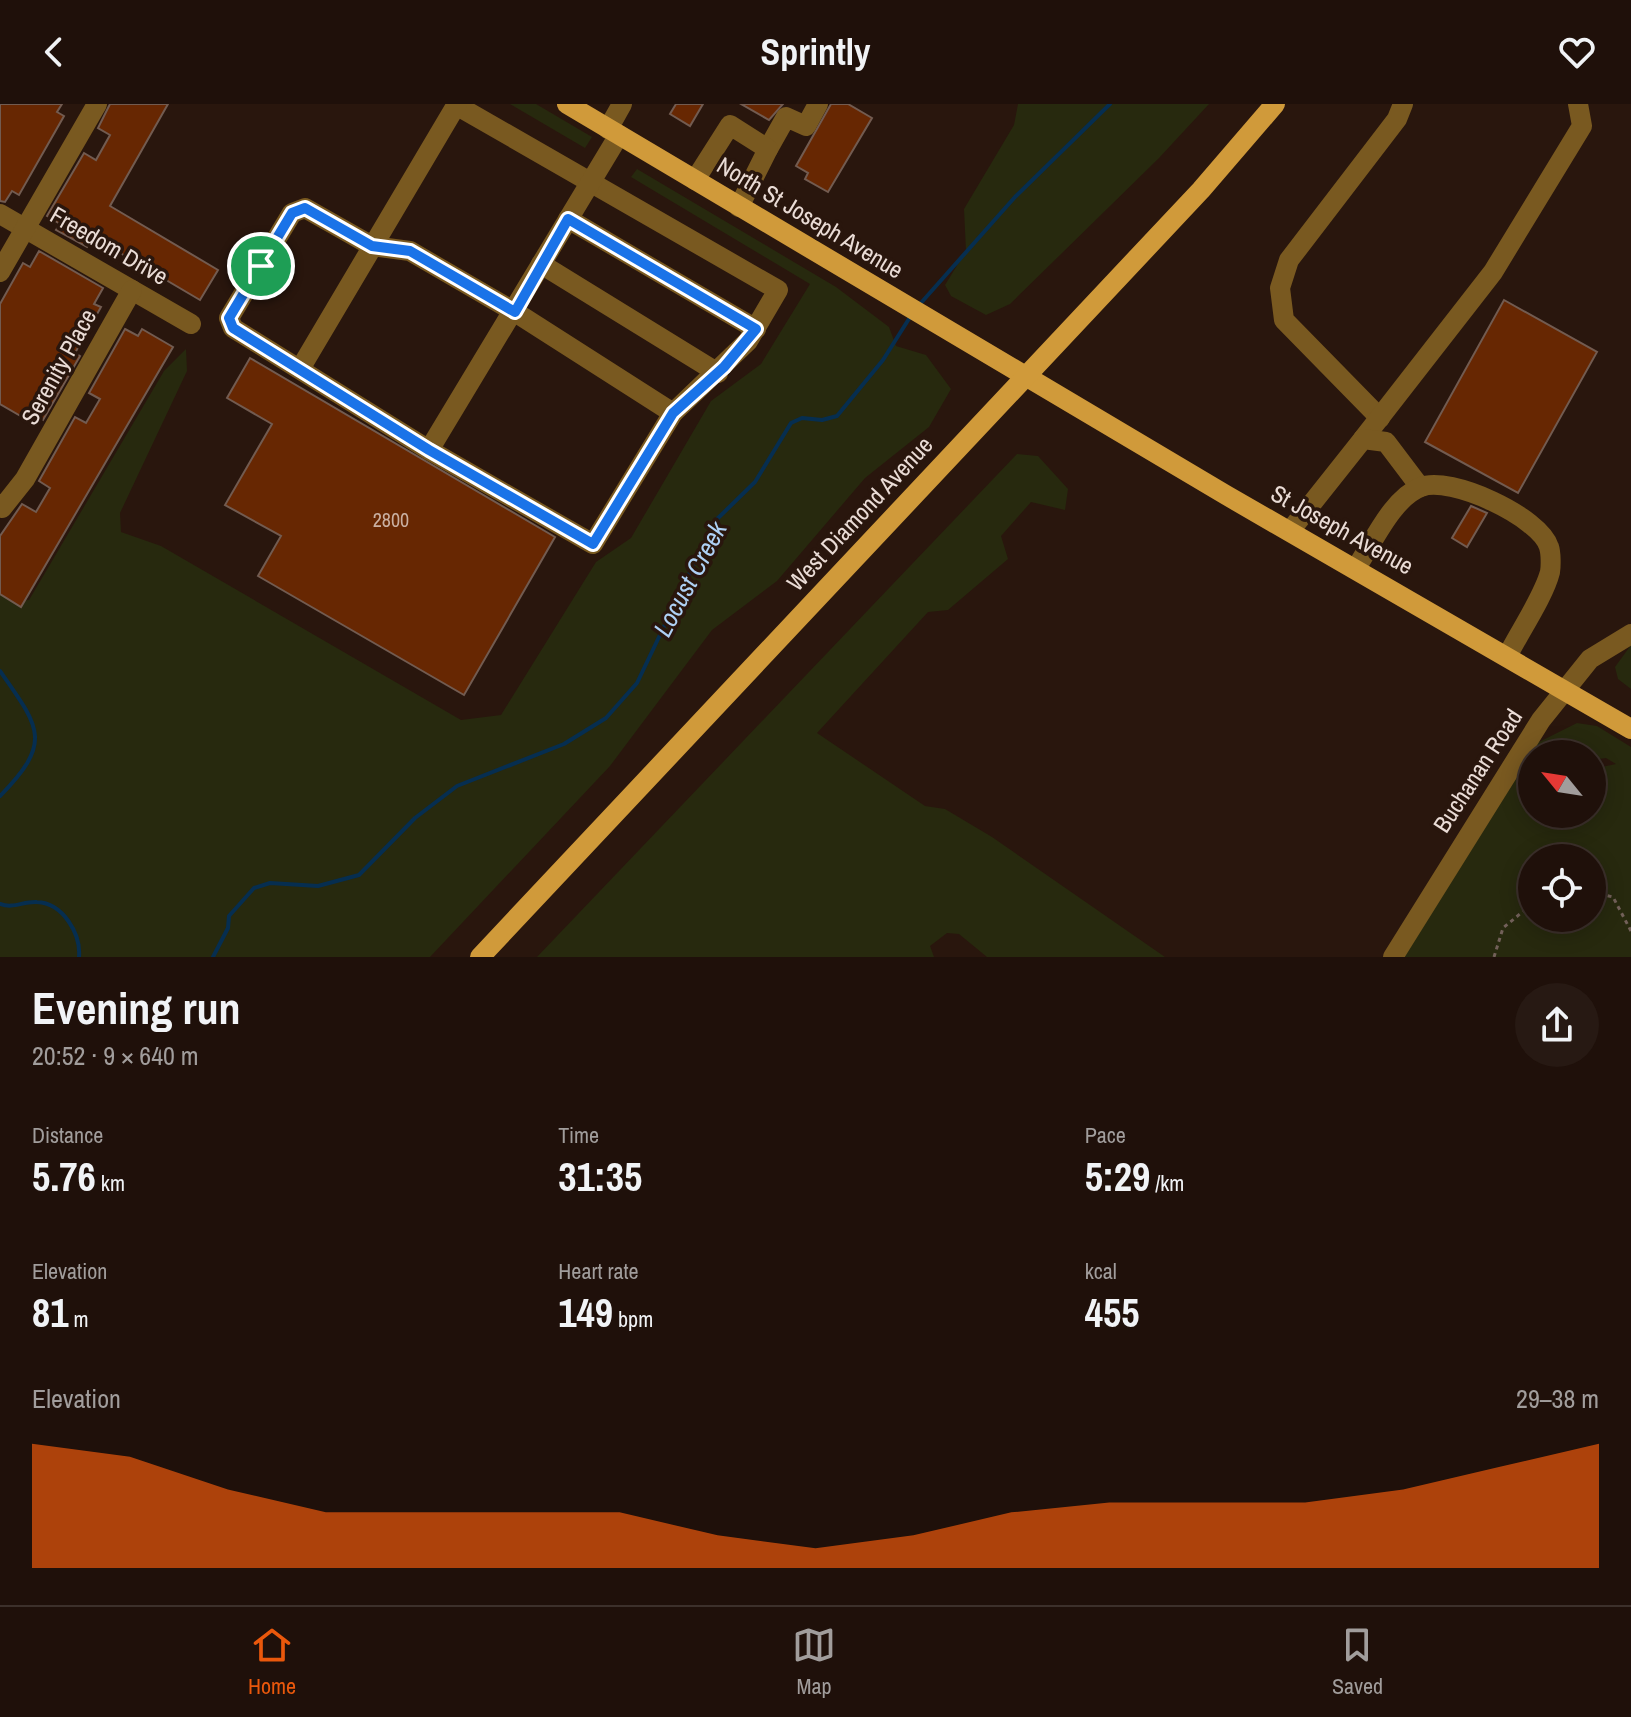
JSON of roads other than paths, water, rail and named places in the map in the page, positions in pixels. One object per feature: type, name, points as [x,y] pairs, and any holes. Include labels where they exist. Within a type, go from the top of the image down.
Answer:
[{"type":"main road","name":"North St Joseph Avenue","points":[[567,104],[1027,376]]},
{"type":"main road","name":"West Diamond Avenue","points":[[480,957],[1201,190],[1275,104]]},
{"type":"main road","name":"St Joseph Avenue","points":[[1027,376],[1566,688],[1631,729]]},
{"type":"street","points":[[0,272],[97,104]]},
{"type":"street","points":[[429,450],[515,312],[591,181],[622,104]]},
{"type":"street","points":[[739,207],[786,117],[806,126],[818,104]]},
{"type":"street","points":[[1380,418],[1284,320],[1280,288],[1289,260],[1397,119],[1403,104]]},
{"type":"street","points":[[1290,531],[1493,272],[1582,126],[1578,104]]},
{"type":"street","points":[[300,369],[372,246],[457,105],[778,290],[756,329],[718,373],[673,413],[593,544],[429,450],[233,328],[229,318],[292,213],[305,208],[372,246],[410,251],[515,312],[673,413]]},
{"type":"street","points":[[695,180],[730,125],[768,149]]},
{"type":"street","name":"Freedom Drive","points":[[0,214],[191,324]]},
{"type":"street","points":[[568,219],[756,329]]},
{"type":"street","points":[[541,264],[718,373]]},
{"type":"street","name":"Serenity Place","points":[[1,506],[25,479],[132,290]]},
{"type":"street","points":[[1363,439],[1386,442],[1420,487]]},
{"type":"street","points":[[1356,568],[1396,508],[1420,487],[1439,484],[1490,499],[1538,533],[1549,546],[1550,571],[1508,655]]},
{"type":"street","name":"Buchanan Road","points":[[1393,957],[1517,755],[1566,688],[1590,659],[1631,634]]},
{"type":"waterway","name":"Locust Creek","points":[[920,304],[1015,197],[1110,104]]},
{"type":"waterway","name":"Locust Creek","points":[[213,957],[228,928],[229,916],[254,888],[270,883],[318,886],[359,875],[415,818],[457,786],[564,744],[606,718],[637,683],[714,522],[755,482],[791,423],[802,418],[822,420],[837,416],[883,360],[912,314]]},
{"type":"waterway","name":"Locust Creek","points":[[0,671],[32,721],[35,735],[28,762],[0,796]]},
{"type":"waterway","name":"Locust Creek","points":[[0,904],[10,906],[37,902],[55,908],[73,930],[79,957]]}]
